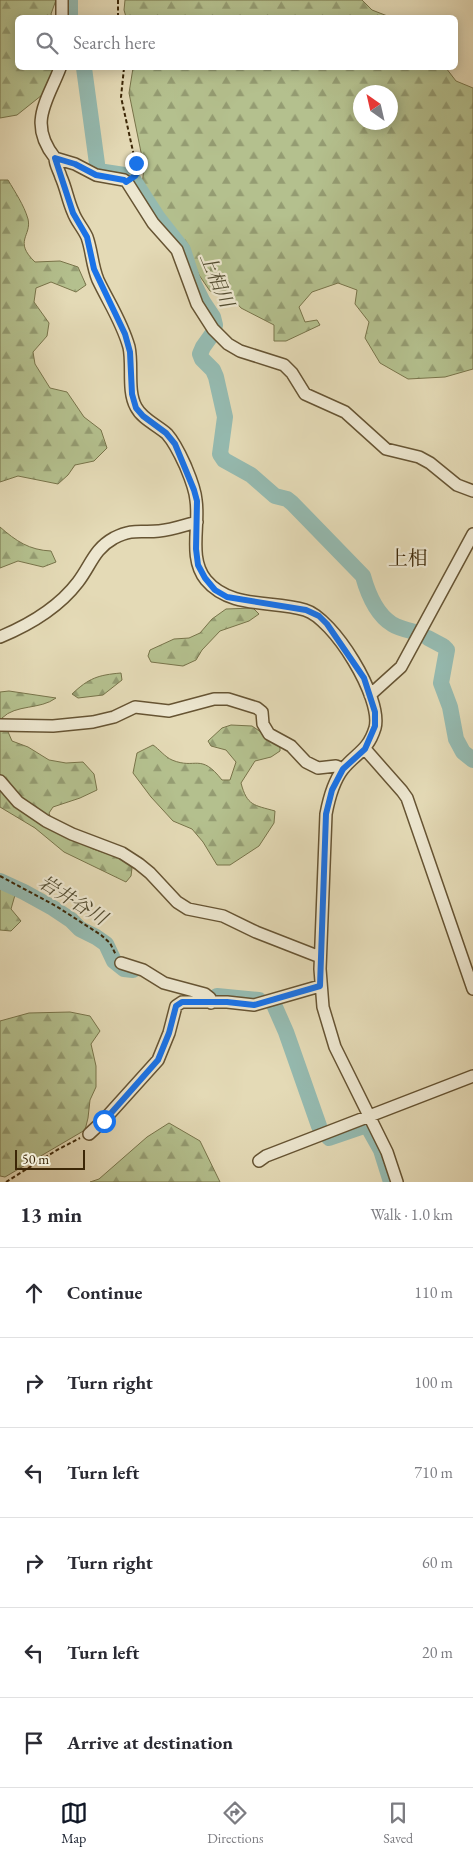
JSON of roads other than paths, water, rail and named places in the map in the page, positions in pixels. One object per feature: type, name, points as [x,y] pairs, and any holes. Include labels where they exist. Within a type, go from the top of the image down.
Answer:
[{"type":"street","points":[[62,0],[62,15]]},
{"type":"street","points":[[59,70],[43,105],[41,118],[43,136],[49,151],[55,158],[73,213],[87,237],[94,269],[125,334],[130,352],[132,394],[136,408],[143,416],[166,433],[175,444],[194,490],[197,501],[196,549],[198,565],[205,578],[215,590],[227,597],[306,610],[319,616],[327,624],[358,668],[370,695],[375,712],[375,726],[365,749],[343,769],[332,790],[326,814],[320,986],[324,1014],[335,1047],[387,1152],[397,1182]]},
{"type":"street","points":[[55,158],[75,164],[96,175],[126,182],[153,223],[180,256],[192,294],[214,331],[228,344],[240,351],[284,365],[292,373],[305,394],[345,412],[386,449],[419,457],[430,463],[457,485],[473,491]]},
{"type":"street","points":[[0,636],[18,629],[45,613],[65,596],[79,581],[92,558],[103,545],[114,538],[130,531],[159,531],[197,522]]},
{"type":"street","points":[[370,695],[401,667],[473,534]]},
{"type":"street","points":[[0,725],[53,726],[93,722],[114,717],[135,708],[169,711],[214,699],[228,699],[257,708],[262,712],[263,724],[269,734],[291,746],[306,762],[318,768],[336,766],[343,769]]},
{"type":"street","points":[[365,749],[407,798],[473,989]]},
{"type":"street","points":[[0,781],[18,802],[46,821],[72,834],[122,853],[139,864],[177,902],[188,909],[223,916],[320,957]]},
{"type":"street","points":[[121,963],[143,970],[164,983],[205,994],[210,998],[211,1003]]},
{"type":"street","points":[[89,1134],[104,1121],[158,1060],[169,1033],[176,1006],[182,1002],[227,1002],[254,1005],[320,986]]},
{"type":"street","points":[[259,1160],[473,1076]]},
{"type":"waterway","name":"上相川","points":[[70,0],[70,15]]},
{"type":"waterway","name":"上相川","points":[[84,70],[98,171],[131,176],[158,218],[183,250],[194,284],[213,317],[215,325],[213,333],[200,354],[202,359],[213,370],[216,377],[225,417],[220,454],[224,460],[251,475],[275,496],[287,499],[292,503],[363,576],[370,596],[381,615],[394,625],[415,632]]},
{"type":"waterway","name":"上相川","points":[[428,638],[447,650],[441,683],[450,707],[456,739],[463,752],[473,760]]},
{"type":"waterway","name":"岩井谷川","points":[[0,881],[24,892],[71,920],[80,929],[106,944],[114,961],[124,969],[133,970]]},
{"type":"waterway","name":"岩井谷川","points":[[217,996],[259,1000]]},
{"type":"waterway","name":"岩井谷川","points":[[275,1007],[286,1032],[319,1126]]},
{"type":"waterway","name":"岩井谷川","points":[[329,1138],[367,1125],[381,1150],[391,1182]]},
{"type":"district","name":"上相","points":[[408,558]]}]
